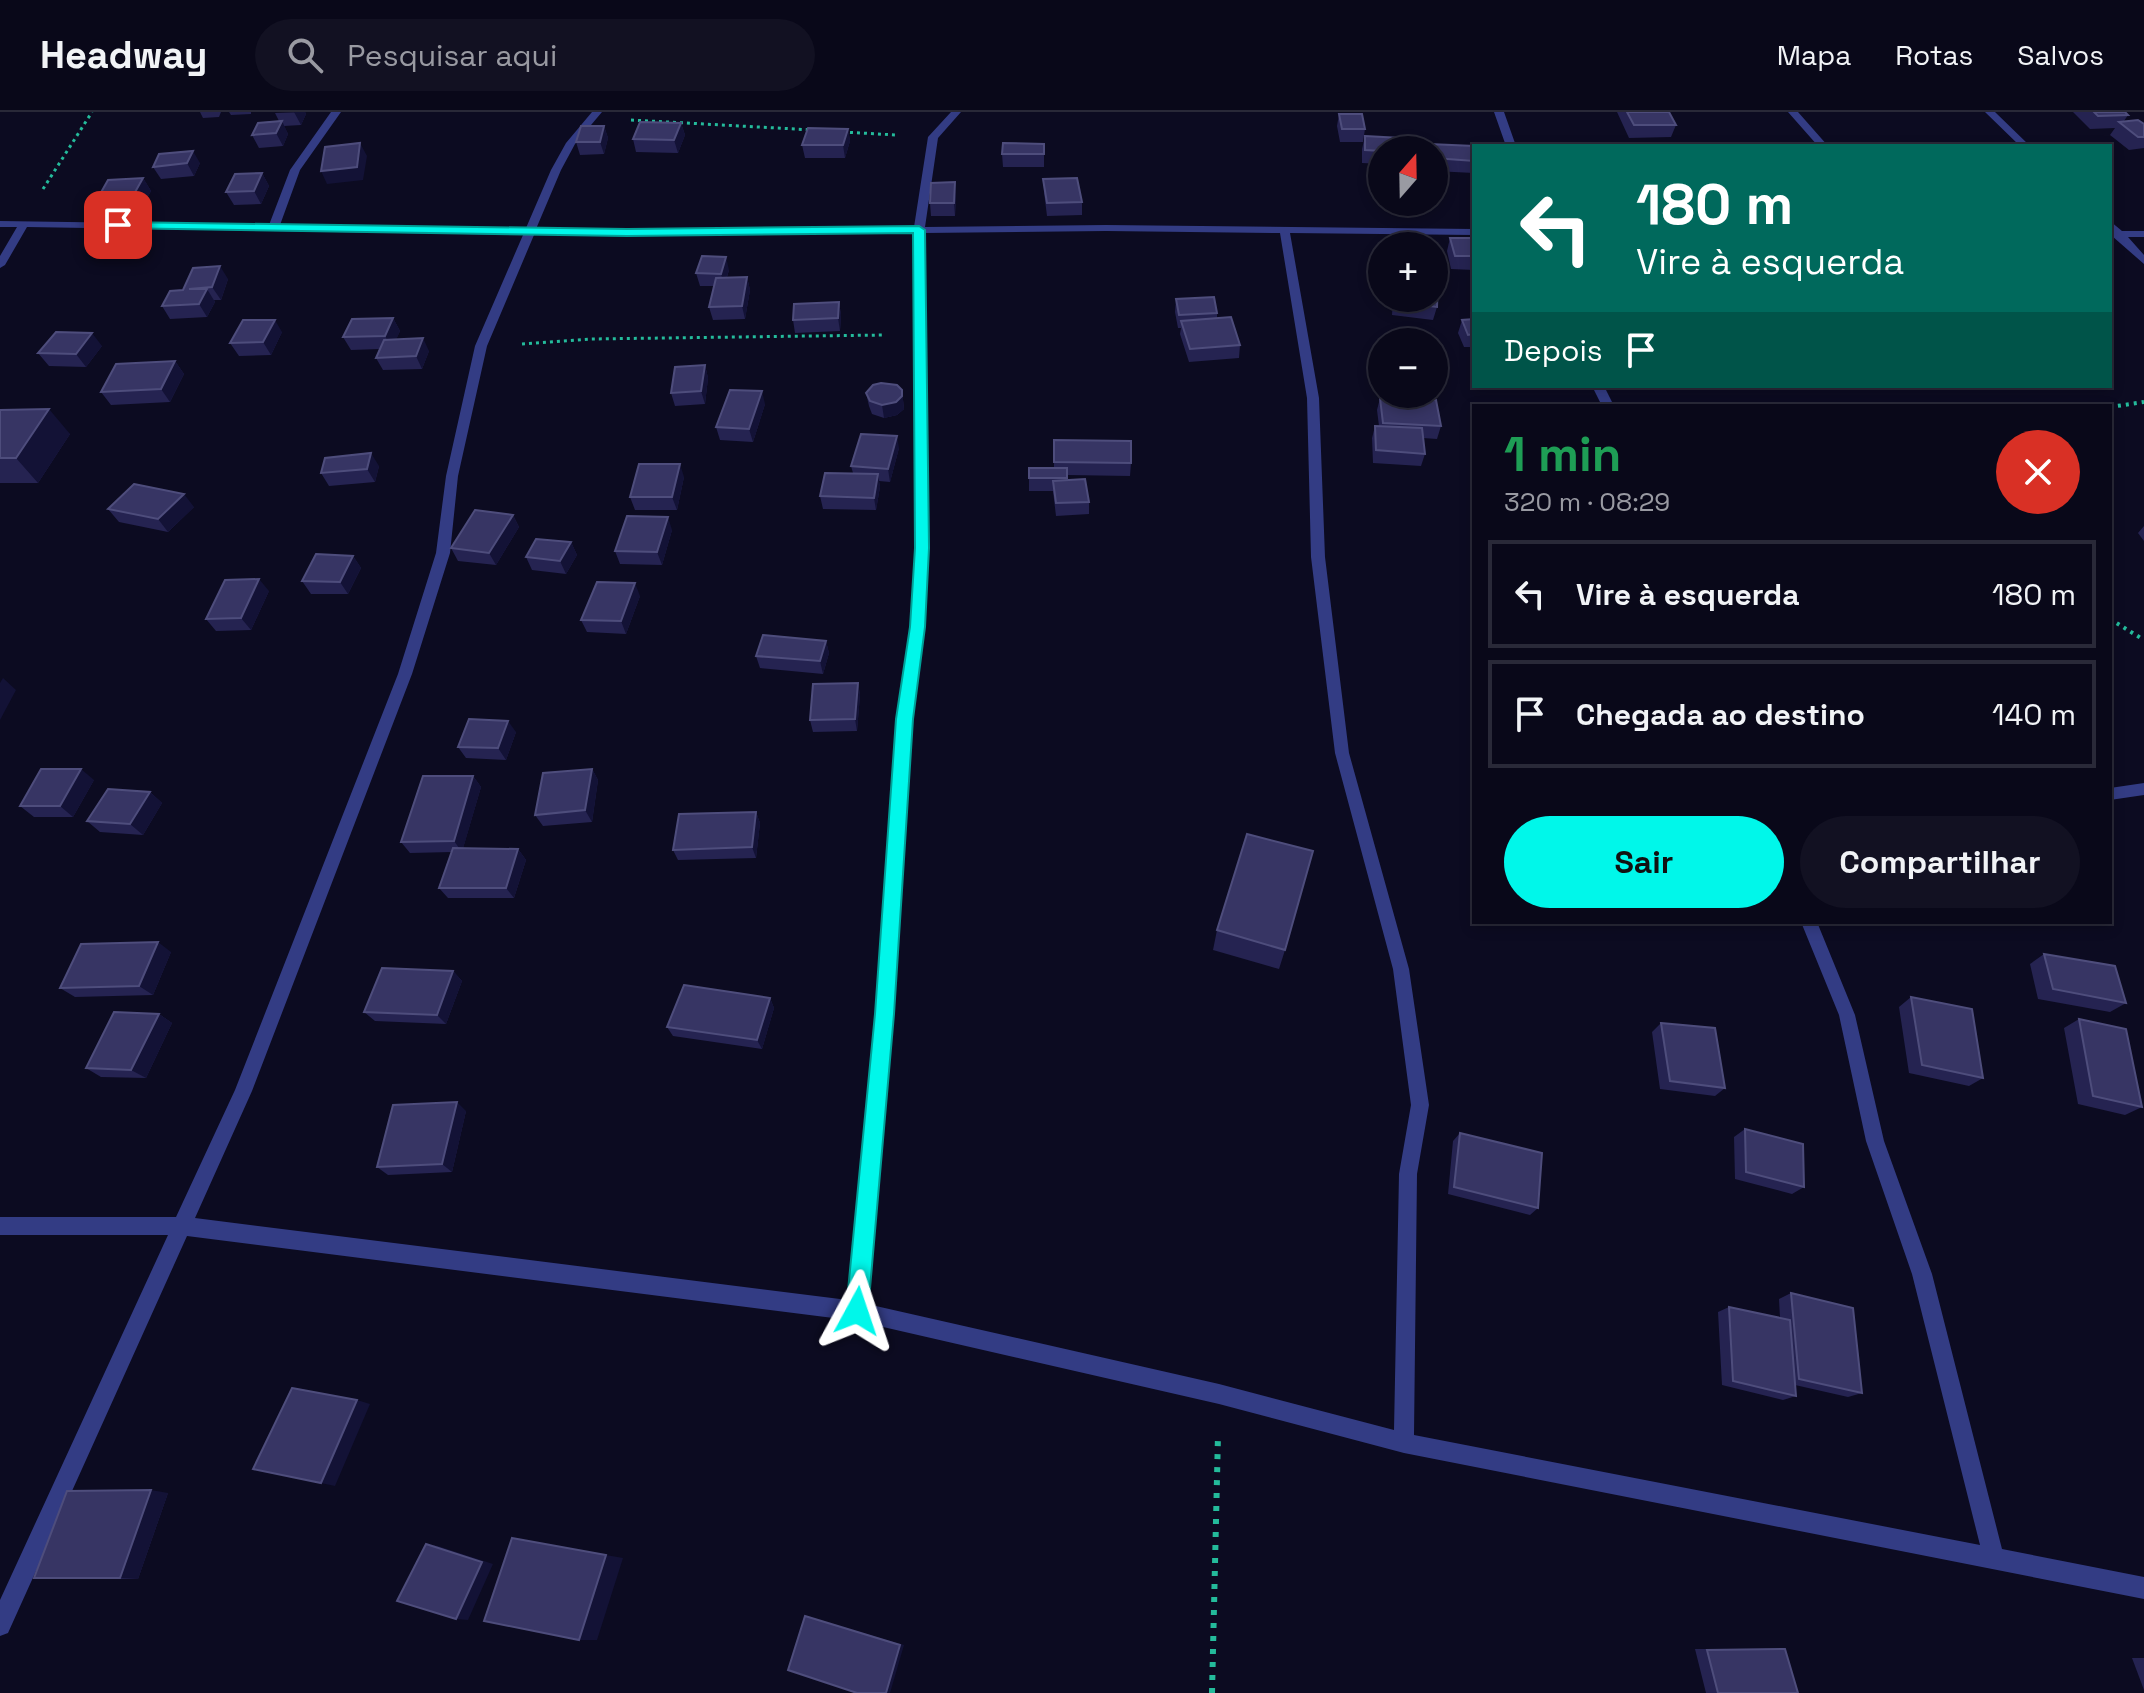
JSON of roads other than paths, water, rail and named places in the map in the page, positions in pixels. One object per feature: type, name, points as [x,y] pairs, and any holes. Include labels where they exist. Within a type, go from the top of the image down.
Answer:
[{"type":"street","points":[[273,229],[295,170],[336,112]]},
{"type":"street","points":[[857,1311],[885,1014],[904,719],[918,627],[922,548],[919,230],[933,137],[956,112]]},
{"type":"street","points":[[1499,112],[1510,144]]},
{"type":"street","points":[[1793,112],[1821,144]]},
{"type":"street","points":[[1990,112],[2023,144]]},
{"type":"street","points":[[0,1625],[243,1091],[405,674],[443,553],[452,476],[481,346],[529,231],[571,143],[596,115]]},
{"type":"street","points":[[0,265],[25,223]]},
{"type":"street","points":[[0,224],[627,233],[1284,229],[1472,232]]},
{"type":"street","points":[[1284,229],[1313,398],[1318,557],[1342,753],[1401,969],[1420,1105],[1408,1174],[1404,1443]]},
{"type":"street","points":[[2115,234],[2144,234]]},
{"type":"street","points":[[2115,234],[2144,261]]},
{"type":"street","points":[[2112,794],[2144,789]]},
{"type":"street","points":[[1810,924],[1847,1015],[1875,1141],[1922,1274],[1994,1559]]},
{"type":"street","points":[[0,1226],[182,1226],[857,1311],[1219,1394],[1404,1443],[2144,1588]]}]
